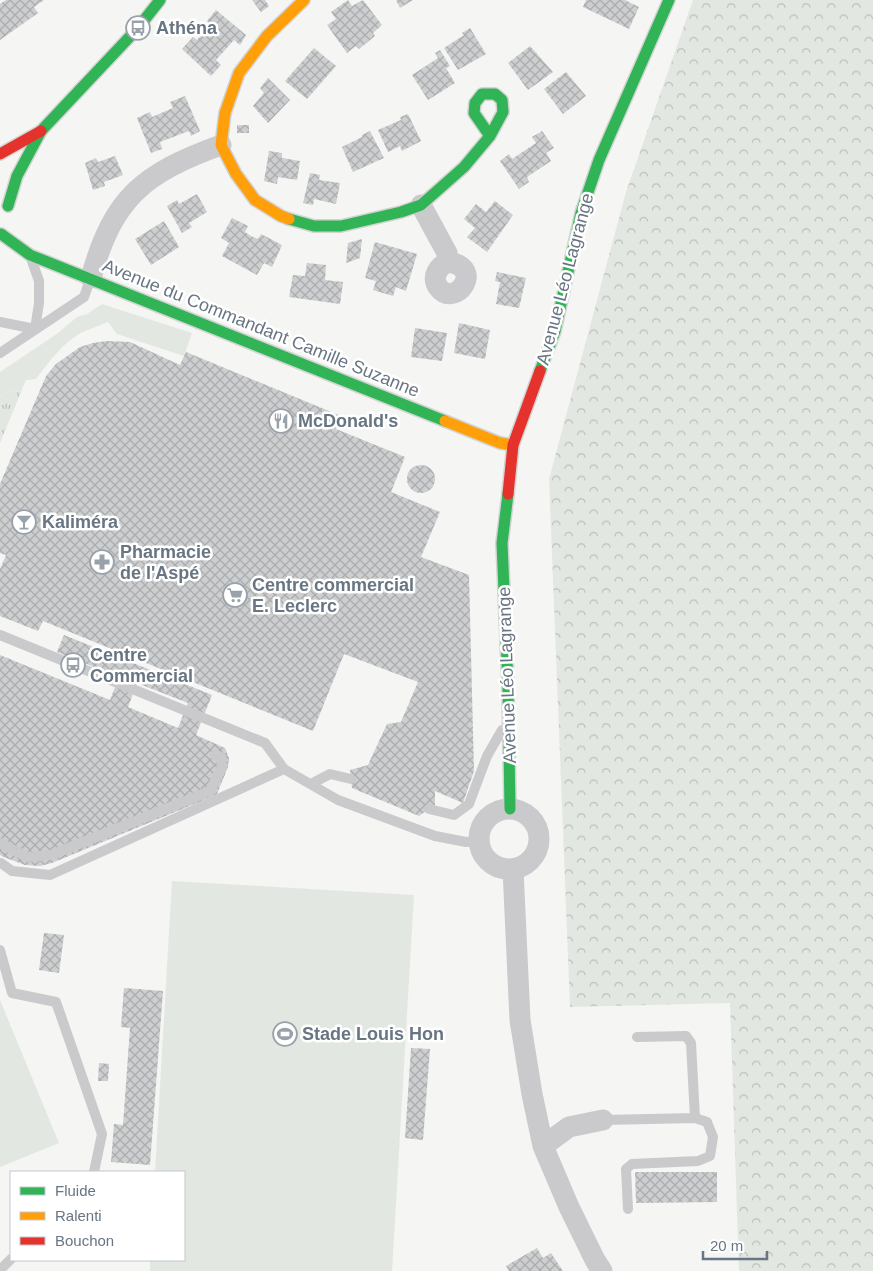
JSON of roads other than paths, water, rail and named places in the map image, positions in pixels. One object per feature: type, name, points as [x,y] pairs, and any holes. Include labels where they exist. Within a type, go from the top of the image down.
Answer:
[{"type":"street","points":[[4,223],[17,176],[41,131],[138,28],[160,0]]},
{"type":"street","points":[[304,0],[267,36],[239,73],[226,113],[221,145],[236,174],[255,200],[281,216],[314,226],[341,226],[401,212],[421,205],[464,167],[490,136]]},
{"type":"street","name":"Avenue Léo Lagrange","points":[[510,809],[509,719],[502,543],[514,445],[555,331],[581,213],[596,169],[669,0]]},
{"type":"street","points":[[0,154],[41,131]]},
{"type":"street","points":[[91,278],[112,221],[126,199],[153,176],[186,158],[221,145]]},
{"type":"street","points":[[0,189],[4,194],[4,223]]},
{"type":"street","points":[[421,205],[447,253],[448,262]]},
{"type":"street","name":"Avenue du Commandant Camille Suzanne","points":[[4,223],[30,255],[491,439],[514,445]]},
{"type":"street","points":[[510,809],[520,811],[528,816],[535,823],[539,832],[539,843],[531,861],[513,869],[494,865],[482,851],[479,841],[487,819],[494,814],[510,809]]},
{"type":"street","points":[[513,869],[520,1020],[543,1146],[569,1207],[602,1271]]},
{"type":"street","points":[[543,1146],[568,1127],[603,1120]]},
{"type":"lane","points":[[30,255],[39,281],[35,329]]},
{"type":"lane","points":[[0,353],[84,297],[91,278]]},
{"type":"lane","points":[[0,322],[35,329]]},
{"type":"lane","points":[[0,635],[265,742],[284,769],[338,800],[435,836],[466,842],[479,841]]},
{"type":"lane","points":[[429,809],[454,815],[469,804],[487,756],[509,719]]},
{"type":"lane","points":[[0,843],[26,857],[51,855],[210,791],[222,767],[221,757],[216,754]]},
{"type":"lane","points":[[1,863],[12,871],[50,875],[284,769]]},
{"type":"lane","points":[[311,784],[330,774],[351,779]]},
{"type":"lane","points":[[0,950],[12,993],[56,1002],[102,1134],[94,1171]]},
{"type":"lane","points":[[637,1037],[686,1036],[691,1043],[695,1118]]},
{"type":"lane","points":[[603,1120],[695,1118],[707,1122],[713,1137],[710,1156],[698,1161],[632,1164],[626,1169],[628,1210]]},
{"type":"lane","points":[[0,1270],[10,1260]]},
{"type":"place","name":"Athéna","points":[[138,28]]},
{"type":"place","name":"McDonald's","points":[[281,421]]},
{"type":"place","name":"Kaliméra","points":[[24,522]]},
{"type":"place","name":"Pharmacie de l'Aspé","points":[[102,562]]},
{"type":"place","name":"Centre commercial E. Leclerc","points":[[235,595]]},
{"type":"place","name":"Centre Commercial","points":[[73,665]]},
{"type":"place","name":"Stade Louis Hon","points":[[285,1034]]}]
